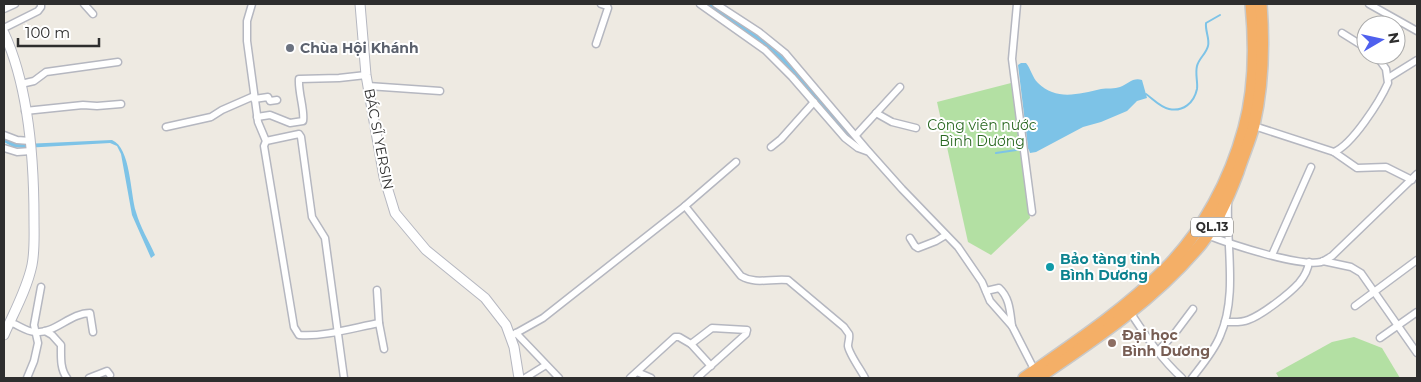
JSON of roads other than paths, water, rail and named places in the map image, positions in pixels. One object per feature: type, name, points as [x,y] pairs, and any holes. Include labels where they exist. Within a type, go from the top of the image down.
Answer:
[{"type":"highway","name":"QL.13","points":[[1036,374],[1133,298],[1202,232],[1224,184],[1244,128],[1254,58],[1251,4]]},
{"type":"highway","name":"QL.13","points":[[1024,378],[1036,374],[1130,312],[1171,276],[1229,196],[1254,126],[1262,58],[1261,4]]},
{"type":"main road","name":"BÁC SĨ YERSIN","points":[[361,4],[366,75],[384,177],[395,213],[426,250],[486,298],[513,335],[519,378]]},
{"type":"main road","points":[[4,33],[16,62],[21,84],[34,186],[33,262],[26,286],[4,335]]},
{"type":"main road","name":"BÁC SĨ YERSIN","points":[[514,346],[519,355],[525,378]]},
{"type":"street","points":[[4,10],[15,4]]},
{"type":"street","points":[[4,28],[38,11],[41,7],[40,4]]},
{"type":"street","points":[[84,4],[93,14]]},
{"type":"street","points":[[252,4],[247,21],[247,41],[254,98],[257,117],[266,141],[264,146],[294,327],[299,335],[306,335],[379,324]]},
{"type":"street","points":[[596,44],[608,8],[601,4]]},
{"type":"street","points":[[700,4],[765,50],[792,77],[845,138],[858,148],[868,152]]},
{"type":"street","points":[[716,4],[759,32],[785,53],[856,135],[868,152],[958,247],[982,282],[990,302],[1012,326],[1036,374]]},
{"type":"street","points":[[1017,4],[1012,59],[1032,212]]},
{"type":"street","points":[[1369,4],[1417,31]]},
{"type":"street","points":[[1342,33],[1356,42]]},
{"type":"street","points":[[1388,78],[1417,60]]},
{"type":"street","points":[[21,84],[34,81],[46,72],[118,62]]},
{"type":"street","points":[[1334,152],[1343,147],[1357,132],[1385,90],[1388,78],[1383,65]]},
{"type":"street","points":[[257,117],[270,115],[290,122],[303,121],[304,115],[299,92],[299,79],[366,75]]},
{"type":"street","points":[[368,86],[440,91]]},
{"type":"street","points":[[856,135],[900,87]]},
{"type":"street","points":[[166,127],[211,117],[222,110],[254,98],[276,100]]},
{"type":"street","points":[[771,147],[781,139],[814,102]]},
{"type":"street","points":[[25,111],[83,104],[97,106],[121,104]]},
{"type":"street","points":[[876,113],[892,122],[916,128]]},
{"type":"street","points":[[1254,126],[1334,152],[1357,168],[1386,167],[1412,180]]},
{"type":"street","points":[[266,141],[299,134],[302,138],[312,218],[324,238],[344,378]]},
{"type":"street","points":[[4,135],[30,146]]},
{"type":"street","points":[[4,148],[17,152],[30,146]]},
{"type":"street","points":[[559,378],[513,335],[543,318],[685,206],[736,162]]},
{"type":"street","points":[[1272,255],[1311,167]]},
{"type":"street","points":[[1322,262],[1332,256],[1417,174]]},
{"type":"street","points":[[1192,378],[1217,344],[1225,322],[1229,291],[1229,196]]},
{"type":"street","points":[[685,206],[741,276],[756,282],[788,280],[844,327],[849,334],[850,354],[859,365],[865,378]]},
{"type":"street","points":[[1202,232],[1230,244],[1272,255],[1351,267],[1360,273],[1417,353]]},
{"type":"street","points":[[910,238],[915,246],[920,248],[946,235]]},
{"type":"street","points":[[1354,306],[1417,260]]},
{"type":"street","points":[[1225,322],[1241,323],[1250,320],[1268,308],[1299,283],[1308,270],[1309,262]]},
{"type":"street","points":[[27,378],[34,361],[38,343],[34,325],[41,287]]},
{"type":"street","points":[[986,291],[998,288],[1004,293],[1010,307],[1012,326]]},
{"type":"street","points":[[377,290],[379,324],[384,349]]},
{"type":"street","points":[[1157,352],[1175,333],[1193,309]]},
{"type":"street","points":[[1130,312],[1157,352],[1182,378]]},
{"type":"street","points":[[1380,338],[1417,312]]},
{"type":"street","points":[[10,322],[36,333],[45,331],[78,314],[90,313],[93,332]]},
{"type":"street","points":[[691,344],[712,328],[747,330],[746,334],[697,378]]},
{"type":"street","points":[[45,331],[52,335],[61,345],[61,362],[63,372],[67,378]]},
{"type":"street","points":[[630,378],[675,337],[679,337],[691,344],[711,366]]},
{"type":"street","points":[[525,378],[546,365]]},
{"type":"street","points":[[90,378],[107,371],[110,375]]},
{"type":"street","points":[[637,372],[651,378]]},
{"type":"water","points":[[703,4],[712,4],[762,39],[788,61],[854,137],[852,140],[773,53]]},
{"type":"water","points":[[1026,63],[1038,83],[1052,92],[1068,95],[1118,88],[1139,79],[1142,80],[1147,98],[1137,101],[1127,111],[1083,127],[1036,152],[1030,153],[1018,65]]},
{"type":"water","points":[[4,137],[24,144],[112,140],[123,152],[138,218],[155,255],[151,258],[132,215],[121,154],[117,146],[110,143],[24,148],[13,147],[4,142]]},
{"type":"waterway","points":[[1146,94],[1160,105],[1174,110],[1183,108],[1191,102],[1197,89],[1197,66],[1208,46],[1206,23],[1220,15]]},
{"type":"waterway","points":[[996,153],[1030,148]]},
{"type":"place","name":"Chùa Hội Khánh","points":[[290,48]]},
{"type":"place","name":"Bảo tàng tỉnh Bình Dương","points":[[1050,267]]},
{"type":"place","name":"Đại học Bình Dương","points":[[1112,343]]},
{"type":"park label","name":"Công viên nước Bình Dương","points":[[982,134]]}]
